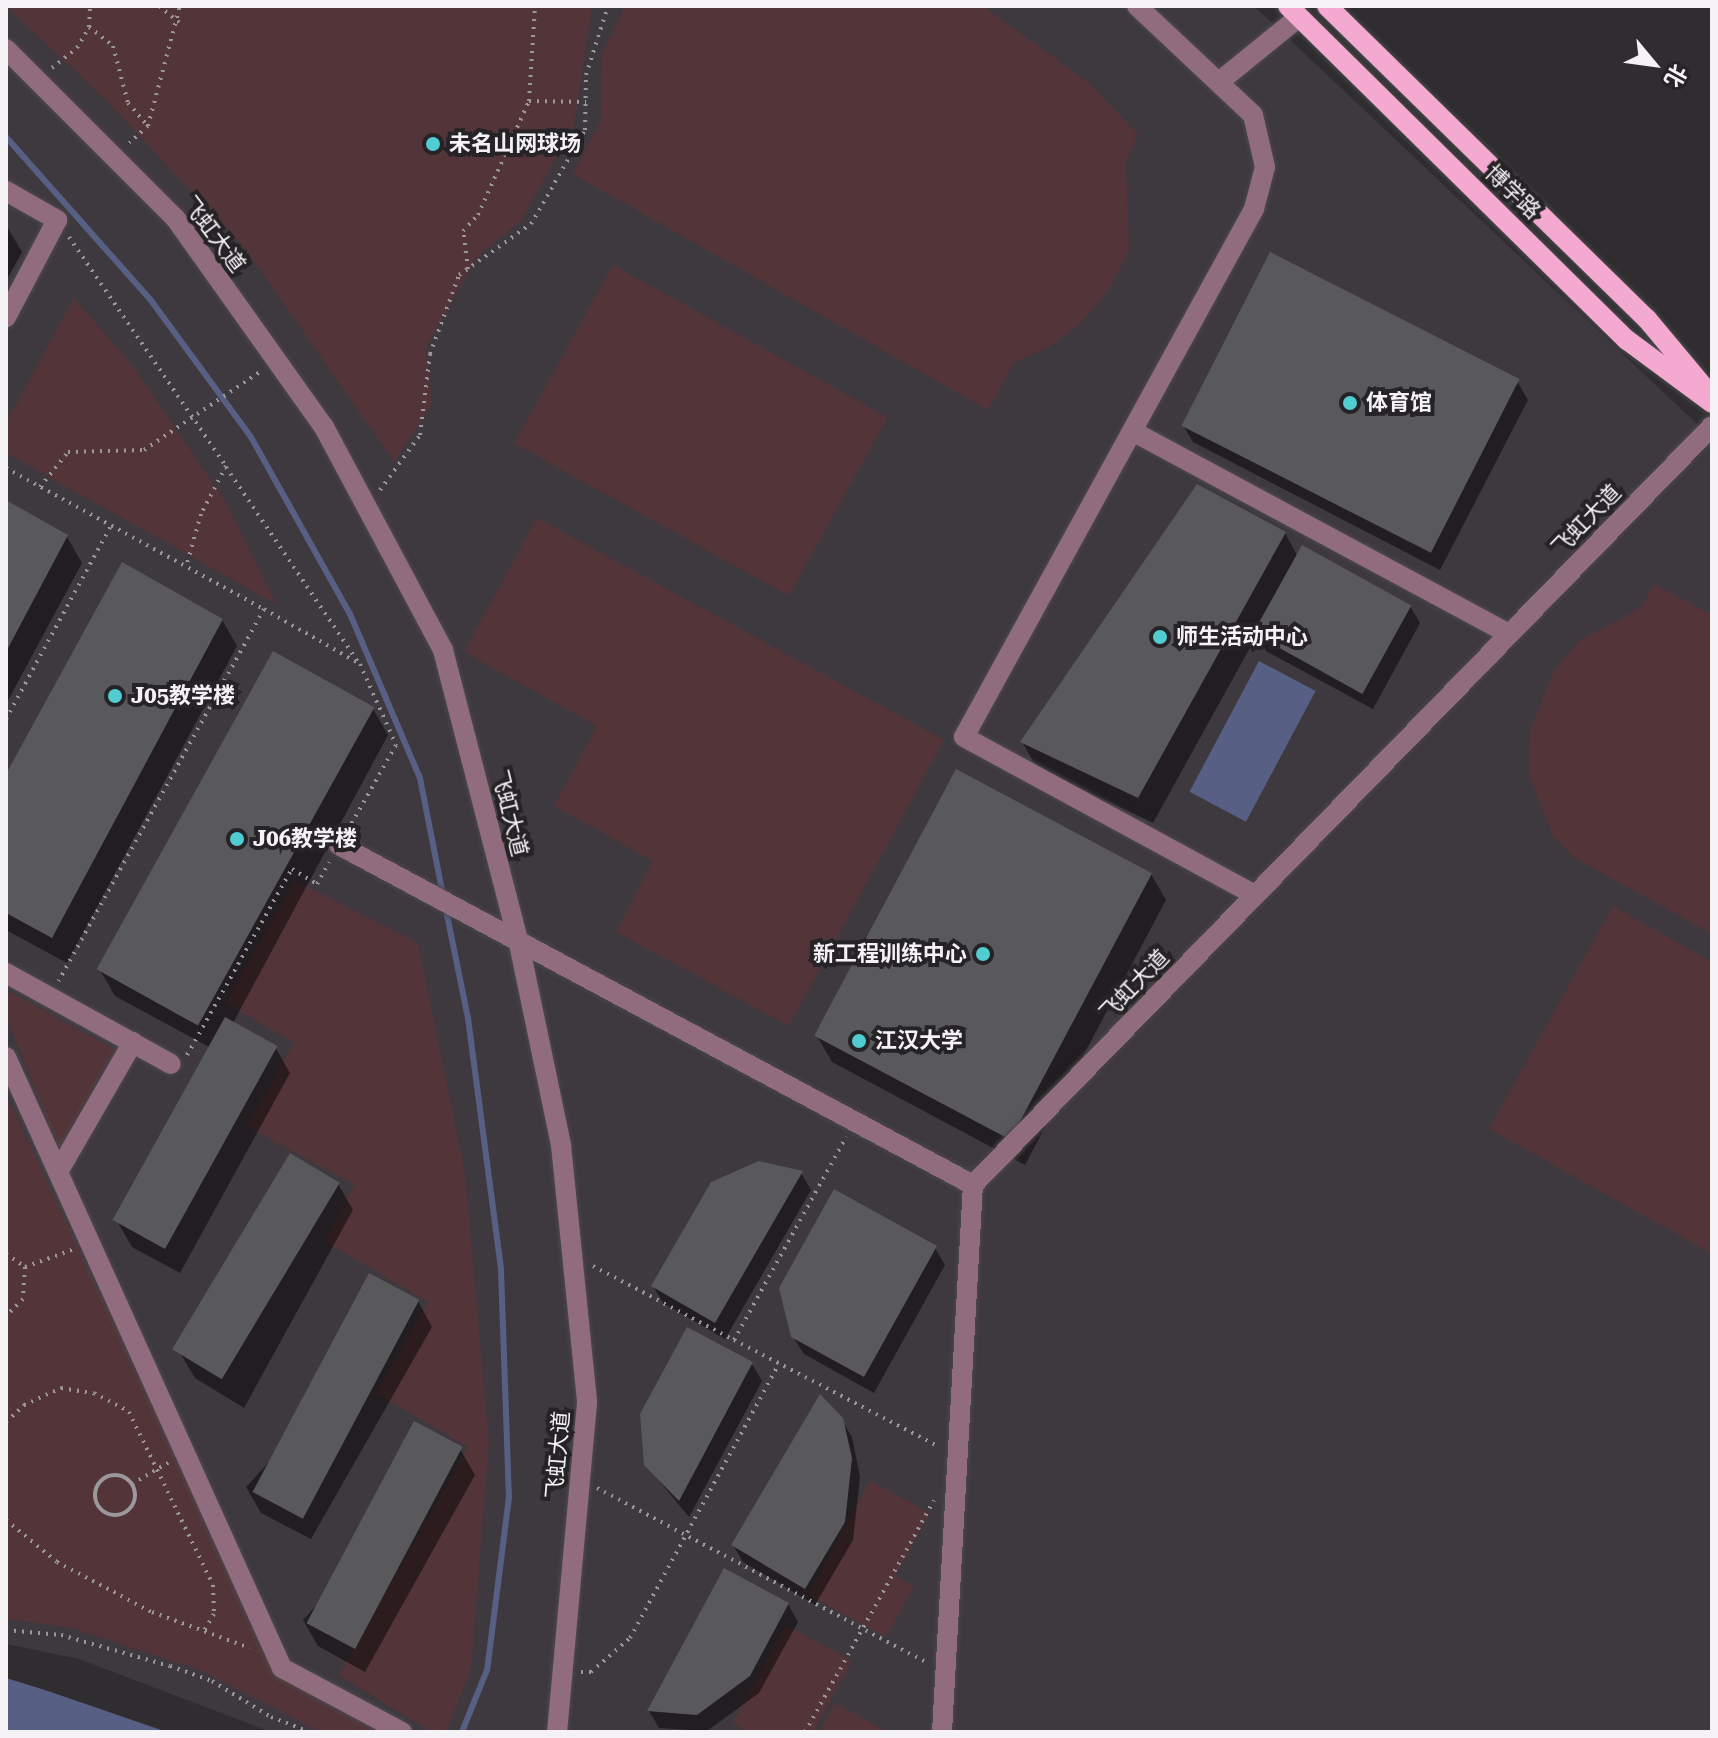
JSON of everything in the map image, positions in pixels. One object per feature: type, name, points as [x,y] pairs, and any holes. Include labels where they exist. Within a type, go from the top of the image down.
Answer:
[{"type":"main road","name":"博学路","points":[[1327,6],[1647,319],[1712,400]]},
{"type":"main road","name":"博学路","points":[[1294,12],[1627,340],[1712,400]]},
{"type":"lane","points":[[1137,6],[1253,115],[1265,167],[1254,209],[964,737],[1255,895]]},
{"type":"lane","points":[[1219,82],[1294,12]]},
{"type":"lane","name":"飞虹大道","points":[[6,49],[176,219],[324,427],[443,650],[518,939],[561,1145],[587,1403],[557,1732]]},
{"type":"lane","points":[[6,191],[57,220],[6,317]]},
{"type":"lane","name":"飞虹大道","points":[[973,1185],[1712,426]]},
{"type":"lane","points":[[1134,432],[1509,634]]},
{"type":"lane","points":[[339,845],[973,1185],[942,1732]]},
{"type":"lane","points":[[6,973],[171,1064]]},
{"type":"lane","points":[[58,1172],[133,1042]]},
{"type":"lane","points":[[6,1057],[282,1668],[402,1732]]},
{"type":"path","points":[[38,79],[77,48],[89,27],[90,6]]},
{"type":"path","points":[[159,6],[179,23]]},
{"type":"path","points":[[114,156],[148,126],[179,23],[180,6]]},
{"type":"path","points":[[468,269],[463,231],[478,215],[529,101],[535,6]]},
{"type":"path","points":[[367,508],[420,435],[430,354],[459,275],[531,224],[585,130],[586,75],[608,6]]},
{"type":"path","points":[[89,27],[113,46],[128,103],[148,126]]},
{"type":"path","points":[[529,101],[586,102]]},
{"type":"path","points":[[57,220],[196,417],[360,664],[396,745],[317,884],[292,869],[193,1051],[171,1064]]},
{"type":"path","points":[[40,487],[68,452],[144,450],[276,360]]},
{"type":"path","points":[[186,567],[201,514],[226,466]]},
{"type":"path","points":[[6,468],[360,664]]},
{"type":"path","points":[[6,719],[111,526]]},
{"type":"path","points":[[51,997],[264,609]]},
{"type":"path","points":[[734,1340],[855,1121]]},
{"type":"path","points":[[25,1267],[90,1243]]},
{"type":"path","points":[[6,1254],[25,1267]]},
{"type":"path","points":[[572,1255],[958,1456]]},
{"type":"path","points":[[6,1316],[23,1299],[25,1267]]},
{"type":"path","points":[[562,1670],[591,1672],[630,1638],[779,1364]]},
{"type":"path","points":[[6,1422],[24,1405],[61,1388],[94,1393],[129,1412],[213,1585],[214,1614],[203,1632]]},
{"type":"path","points":[[132,1484],[185,1453]]},
{"type":"path","points":[[107,1476],[120,1476],[132,1484],[134,1502],[126,1512],[114,1516],[97,1506],[94,1492],[107,1476]]},
{"type":"path","points":[[580,1479],[946,1672]]},
{"type":"path","points":[[805,1732],[936,1496]]},
{"type":"path","points":[[6,1520],[57,1562],[203,1632],[277,1657]]},
{"type":"path","points":[[6,1630],[61,1635],[170,1666],[212,1681],[271,1717],[310,1732]]},
{"type":"shaded area","name":"江汉大学","points":[[6,6],[1254,6],[1712,438],[1712,1732],[271,1732],[79,1659],[6,1644]]},
{"type":"shaded area","points":[[6,6],[592,6],[574,125],[521,221],[476,258],[426,347],[432,404],[394,462],[248,252],[107,101]]},
{"type":"shaded area","points":[[625,6],[983,6],[1089,83],[1138,134],[1126,162],[1129,250],[1108,291],[1080,324],[1048,348],[1014,362],[988,410],[573,174],[601,120],[602,54]]},
{"type":"shaded area","points":[[613,265],[888,417],[789,596],[514,443]]},
{"type":"shaded area","points":[[74,298],[133,366],[227,504],[276,604],[6,453],[6,423]]},
{"type":"shaded area","points":[[537,518],[944,740],[789,1026],[616,932],[653,861],[554,806],[597,726],[464,652]]},
{"type":"shaded area","points":[[1654,584],[1712,615],[1712,934],[1575,858],[1553,836],[1529,774],[1530,731],[1554,671],[1580,640],[1642,607]]},
{"type":"shaded area","points":[[295,880],[418,943],[465,1173],[489,1443],[471,1669],[446,1732],[431,1732],[339,1675],[468,1447],[376,1393],[428,1302],[324,1241],[355,1184],[247,1127],[294,1042],[225,1003]]},
{"type":"shaded area","points":[[1613,906],[1712,962],[1712,1254],[1489,1129]]},
{"type":"shaded area","points":[[6,990],[115,1049],[59,1149],[6,1016]]},
{"type":"shaded area","points":[[6,1094],[280,1676],[390,1732],[320,1732],[200,1670],[72,1628],[6,1619]]},
{"type":"shaded area","points":[[870,1481],[930,1513],[895,1576],[914,1586],[886,1637],[808,1595]]},
{"type":"shaded area","points":[[786,1625],[852,1661],[813,1732],[749,1732],[733,1723]]},
{"type":"shaded area","points":[[835,1703],[888,1732],[819,1732]]},
{"type":"water","points":[[1259,661],[1316,691],[1246,822],[1190,792]]},
{"type":"water","points":[[6,1678],[45,1690],[167,1732],[6,1732]]},
{"type":"building","name":"体育馆","points":[[1270,252],[1519,379],[1431,553],[1181,426]]},
{"type":"building","name":"师生活动中心","points":[[1197,484],[1286,532],[1138,798],[1020,742]]},
{"type":"building","points":[[6,500],[68,535],[6,652]]},
{"type":"building","points":[[1302,545],[1411,606],[1362,694],[1253,633]]},
{"type":"building","name":"J05教学楼","points":[[122,562],[223,619],[52,938],[6,913],[6,774]]},
{"type":"building","name":"J06教学楼","points":[[273,651],[374,707],[198,1026],[97,969]]},
{"type":"building","name":"新工程训练中心","points":[[956,769],[1152,873],[1010,1140],[814,1036]]},
{"type":"building","points":[[225,1017],[277,1046],[165,1249],[113,1220]]},
{"type":"building","points":[[290,1153],[340,1183],[222,1379],[172,1349]]},
{"type":"building","points":[[759,1161],[803,1171],[715,1323],[651,1286],[711,1182]]},
{"type":"building","points":[[834,1189],[937,1246],[864,1377],[791,1337],[779,1288]]},
{"type":"building","points":[[369,1273],[419,1300],[303,1519],[253,1492]]},
{"type":"building","points":[[687,1327],[753,1362],[679,1501],[644,1465],[640,1414]]},
{"type":"building","points":[[820,1394],[843,1418],[852,1458],[845,1522],[805,1589],[731,1545]]},
{"type":"building","points":[[414,1421],[463,1447],[355,1649],[306,1623]]},
{"type":"building","points":[[724,1568],[789,1603],[750,1676],[697,1715],[647,1711]]},
{"type":"waterway","points":[[6,137],[150,299],[251,437],[350,614],[420,778],[443,895]]},
{"type":"waterway","points":[[446,910],[468,1018],[501,1270],[509,1497],[487,1670],[462,1732]]},
{"type":"place","name":"未名山网球场","points":[[433,144]]},
{"type":"place","name":"体育馆","points":[[1350,403]]},
{"type":"place","name":"师生活动中心","points":[[1160,637]]},
{"type":"place","name":"J05教学楼","points":[[115,696]]},
{"type":"place","name":"J06教学楼","points":[[237,839]]},
{"type":"place","name":"新工程训练中心","points":[[983,954]]},
{"type":"place","name":"江汉大学","points":[[859,1041]]}]
